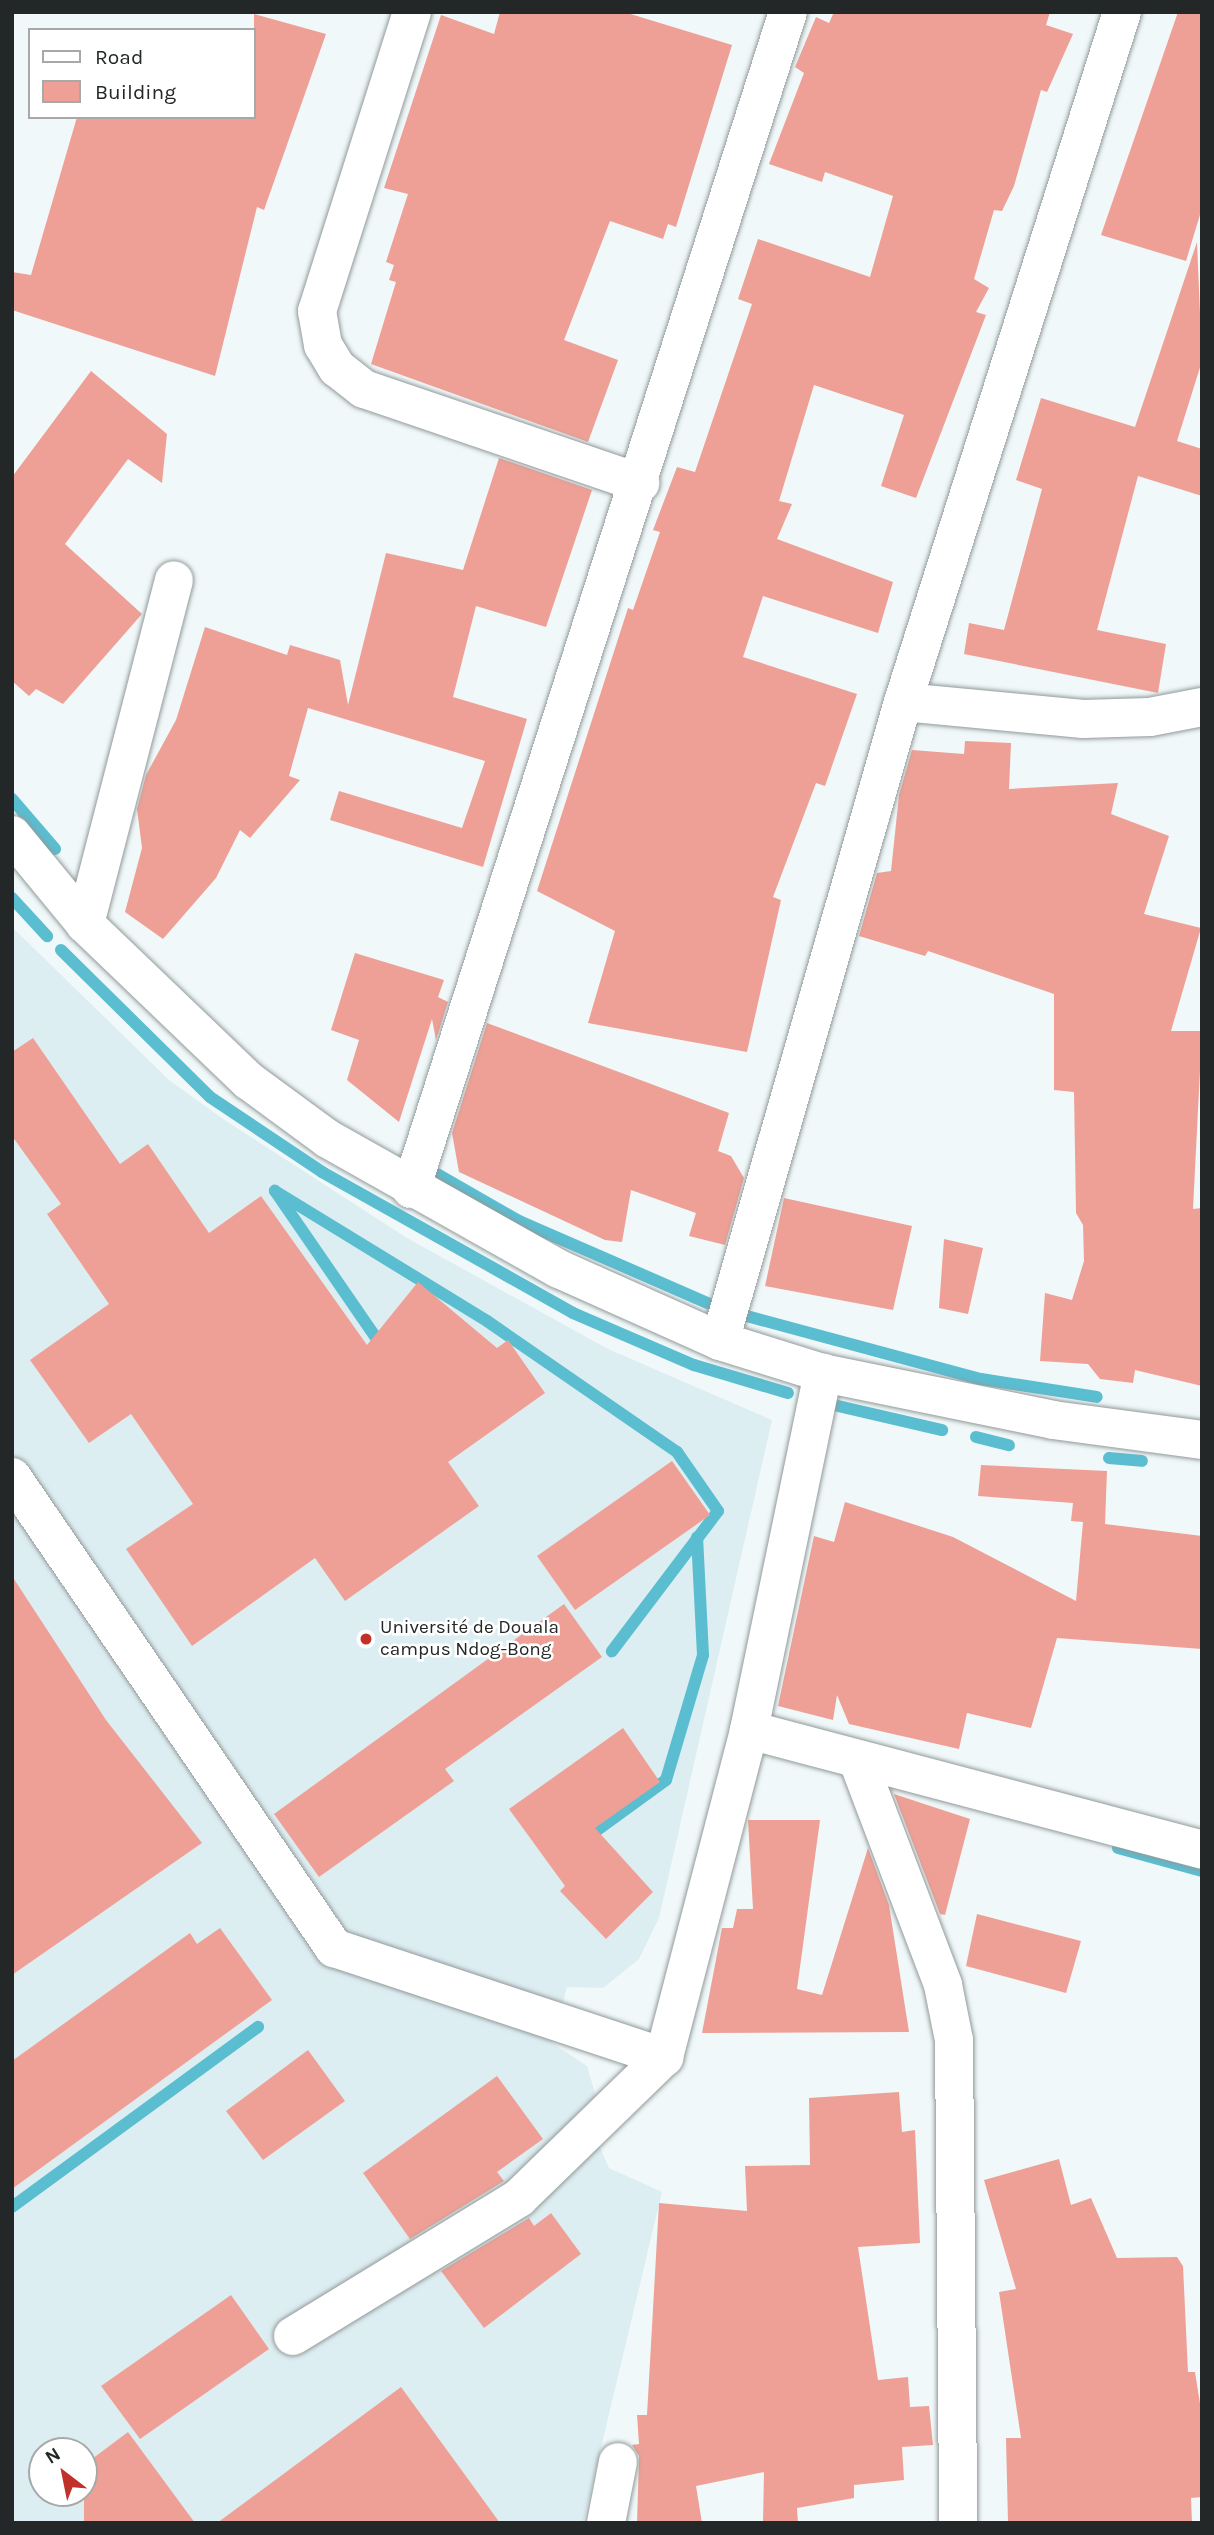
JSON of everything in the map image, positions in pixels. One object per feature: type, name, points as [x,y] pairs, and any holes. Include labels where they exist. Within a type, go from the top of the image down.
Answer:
[{"type":"street","points":[[412,12],[317,311],[323,345],[337,368],[364,388],[640,483]]},
{"type":"street","points":[[411,1189],[640,483],[788,12]]},
{"type":"street","points":[[720,1341],[903,702],[1122,12]]},
{"type":"street","points":[[85,924],[174,579]]},
{"type":"street","points":[[903,702],[1083,719],[1150,717],[1202,707]]},
{"type":"street","points":[[12,835],[85,924],[249,1081],[411,1189],[559,1269],[720,1341],[823,1373],[1053,1420],[1202,1440]]},
{"type":"street","points":[[293,2336],[519,2198],[664,2057],[749,1730],[823,1373]]},
{"type":"street","points":[[12,1477],[334,1948],[664,2057]]},
{"type":"street","points":[[749,1730],[1202,1850]]},
{"type":"street","points":[[858,1761],[943,1985],[954,2040],[958,2523]]},
{"type":"street","points":[[606,2523],[618,2462]]},
{"type":"shaded area","name":"Université de Douala campus Ndog-Bong","points":[[12,927],[169,1080],[223,1119],[407,1238],[608,1349],[772,1420],[659,1918],[639,1959],[603,1988],[567,1987],[552,2043],[587,2066],[599,2107],[591,2127],[609,2168],[662,2192],[583,2523],[12,2523]]},
{"type":"building","points":[[500,12],[624,12],[732,45],[676,227],[668,224],[663,239],[610,221],[564,340],[618,360],[588,442],[371,364],[396,282],[389,280],[394,265],[386,262],[408,194],[384,188],[441,15],[494,34]]},
{"type":"building","points":[[834,12],[1050,12],[1046,25],[1073,34],[1047,92],[1041,90],[1014,186],[1002,211],[994,210],[974,279],[989,288],[976,312],[986,315],[916,498],[881,486],[904,415],[814,385],[779,501],[792,504],[777,539],[893,582],[878,633],[763,596],[743,657],[857,694],[825,786],[816,783],[773,897],[781,900],[747,1052],[588,1023],[615,931],[537,891],[628,608],[633,610],[660,532],[653,530],[677,467],[695,472],[752,304],[738,299],[758,239],[870,277],[893,196],[825,172],[822,182],[769,164],[804,73],[795,67],[816,17],[829,23]]},
{"type":"building","points":[[1178,12],[1202,12],[1202,208],[1186,261],[1101,235]]},
{"type":"building","points":[[254,14],[326,34],[264,210],[257,207],[215,376],[12,310],[12,272],[31,275],[76,119],[256,119]]},
{"type":"building","points":[[1197,242],[1202,361],[1177,441],[1202,449],[1202,496],[1138,476],[1097,630],[1166,644],[1158,693],[964,654],[969,623],[1004,630],[1042,489],[1016,480],[1041,398],[1135,427]]},
{"type":"building","points":[[91,371],[167,434],[162,483],[128,459],[65,544],[142,614],[63,704],[36,689],[29,696],[12,681],[12,477]]},
{"type":"building","points":[[499,458],[592,490],[546,627],[476,606],[453,697],[527,719],[483,867],[330,820],[339,791],[462,828],[485,761],[308,708],[289,776],[300,780],[250,838],[240,830],[216,878],[163,939],[125,912],[142,848],[137,809],[146,775],[176,720],[205,627],[287,655],[290,645],[340,660],[348,705],[386,553],[463,570]]},
{"type":"building","points":[[965,741],[1011,743],[1009,789],[1118,783],[1111,814],[1169,836],[1144,914],[1201,928],[1171,1031],[1202,1031],[1193,1209],[1202,1208],[1202,1386],[1135,1370],[1133,1383],[1100,1379],[1088,1364],[1040,1361],[1045,1293],[1072,1300],[1084,1261],[1083,1225],[1076,1213],[1074,1092],[1054,1090],[1054,994],[928,951],[925,956],[859,936],[877,873],[891,871],[899,795],[912,750],[964,754]]},
{"type":"building","points":[[355,953],[444,980],[438,997],[448,1002],[436,1040],[432,1019],[399,1122],[347,1080],[359,1040],[331,1030]]},
{"type":"building","points":[[487,1023],[729,1113],[718,1151],[731,1156],[744,1178],[725,1245],[689,1236],[696,1213],[631,1190],[622,1242],[605,1240],[459,1172],[452,1133]]},
{"type":"building","points":[[33,1038],[120,1164],[148,1144],[209,1233],[261,1196],[367,1345],[418,1282],[497,1348],[508,1340],[545,1393],[448,1462],[479,1506],[345,1601],[315,1558],[192,1646],[126,1549],[193,1504],[131,1414],[89,1443],[30,1360],[109,1304],[47,1214],[61,1204],[12,1136],[12,1052]]},
{"type":"building","points":[[784,1198],[912,1226],[893,1310],[765,1286]]},
{"type":"building","points":[[944,1239],[983,1248],[968,1314],[939,1308]]},
{"type":"building","points":[[672,1461],[710,1515],[575,1610],[537,1556]]},
{"type":"building","points":[[981,1465],[1107,1471],[1105,1524],[1202,1536],[1202,1649],[1057,1638],[1031,1728],[967,1713],[959,1749],[849,1724],[837,1695],[833,1720],[778,1706],[814,1536],[834,1542],[845,1502],[953,1537],[1076,1601],[1083,1522],[1071,1521],[1073,1503],[978,1496]]},
{"type":"building","points":[[12,1576],[106,1720],[202,1843],[12,1975]]},
{"type":"building","points":[[564,1604],[602,1657],[445,1769],[454,1781],[319,1877],[274,1814]]},
{"type":"building","points":[[623,1728],[660,1782],[595,1828],[653,1892],[606,1939],[560,1891],[565,1886],[509,1809]]},
{"type":"building","points":[[894,1794],[970,1819],[945,1915],[940,1914]]},
{"type":"building","points":[[748,1820],[820,1820],[797,1989],[822,1995],[868,1848],[889,1905],[909,2032],[702,2033],[722,1928],[733,1928],[737,1909],[753,1909]]},
{"type":"building","points":[[977,1914],[1081,1941],[1066,1993],[966,1966]]},
{"type":"building","points":[[220,1928],[272,2000],[12,2189],[12,2061],[190,1933],[197,1944]]},
{"type":"building","points":[[308,2050],[345,2101],[263,2160],[226,2111]]},
{"type":"building","points":[[497,2076],[543,2139],[497,2172],[504,2181],[410,2239],[363,2173]]},
{"type":"building","points":[[899,2092],[902,2132],[915,2130],[920,2243],[858,2247],[878,2380],[908,2377],[910,2407],[929,2406],[933,2445],[902,2447],[904,2480],[854,2485],[854,2498],[797,2508],[798,2523],[763,2523],[764,2472],[696,2486],[702,2523],[637,2523],[639,2456],[632,2445],[639,2444],[637,2415],[647,2415],[659,2203],[747,2211],[745,2166],[810,2165],[809,2098]]},
{"type":"building","points":[[1059,2159],[1071,2205],[1091,2198],[1117,2258],[1177,2257],[1183,2266],[1188,2372],[1195,2372],[1202,2416],[1202,2497],[1191,2498],[1192,2523],[1008,2523],[1006,2438],[1021,2438],[999,2292],[1016,2289],[984,2180]]},
{"type":"building","points":[[551,2213],[581,2254],[484,2328],[441,2271],[529,2218],[534,2226]]},
{"type":"building","points":[[231,2295],[269,2349],[140,2439],[101,2386]]},
{"type":"building","points":[[401,2387],[500,2523],[217,2523]]},
{"type":"building","points":[[128,2432],[195,2523],[84,2523],[84,2507],[98,2507],[98,2454]]},
{"type":"waterway","points":[[12,799],[55,849]]},
{"type":"waterway","points":[[12,898],[47,936]]},
{"type":"waterway","points":[[61,950],[210,1097],[322,1172],[573,1313],[694,1365],[788,1393]]},
{"type":"waterway","points":[[437,1174],[519,1221],[708,1303]]},
{"type":"waterway","points":[[383,1348],[275,1191],[487,1321],[677,1452],[718,1511],[612,1651]]},
{"type":"waterway","points":[[743,1315],[981,1379],[1097,1397]]},
{"type":"waterway","points":[[838,1406],[942,1430]]},
{"type":"waterway","points":[[976,1437],[1009,1445]]},
{"type":"waterway","points":[[1109,1458],[1142,1461]]},
{"type":"waterway","points":[[585,1839],[666,1780],[703,1655],[697,1537]]},
{"type":"waterway","points":[[1118,1848],[1202,1871]]},
{"type":"waterway","points":[[12,2207],[258,2027]]},
{"type":"place","name":"Université de Douala campus Ndog-Bong","points":[[366,1639]]}]
